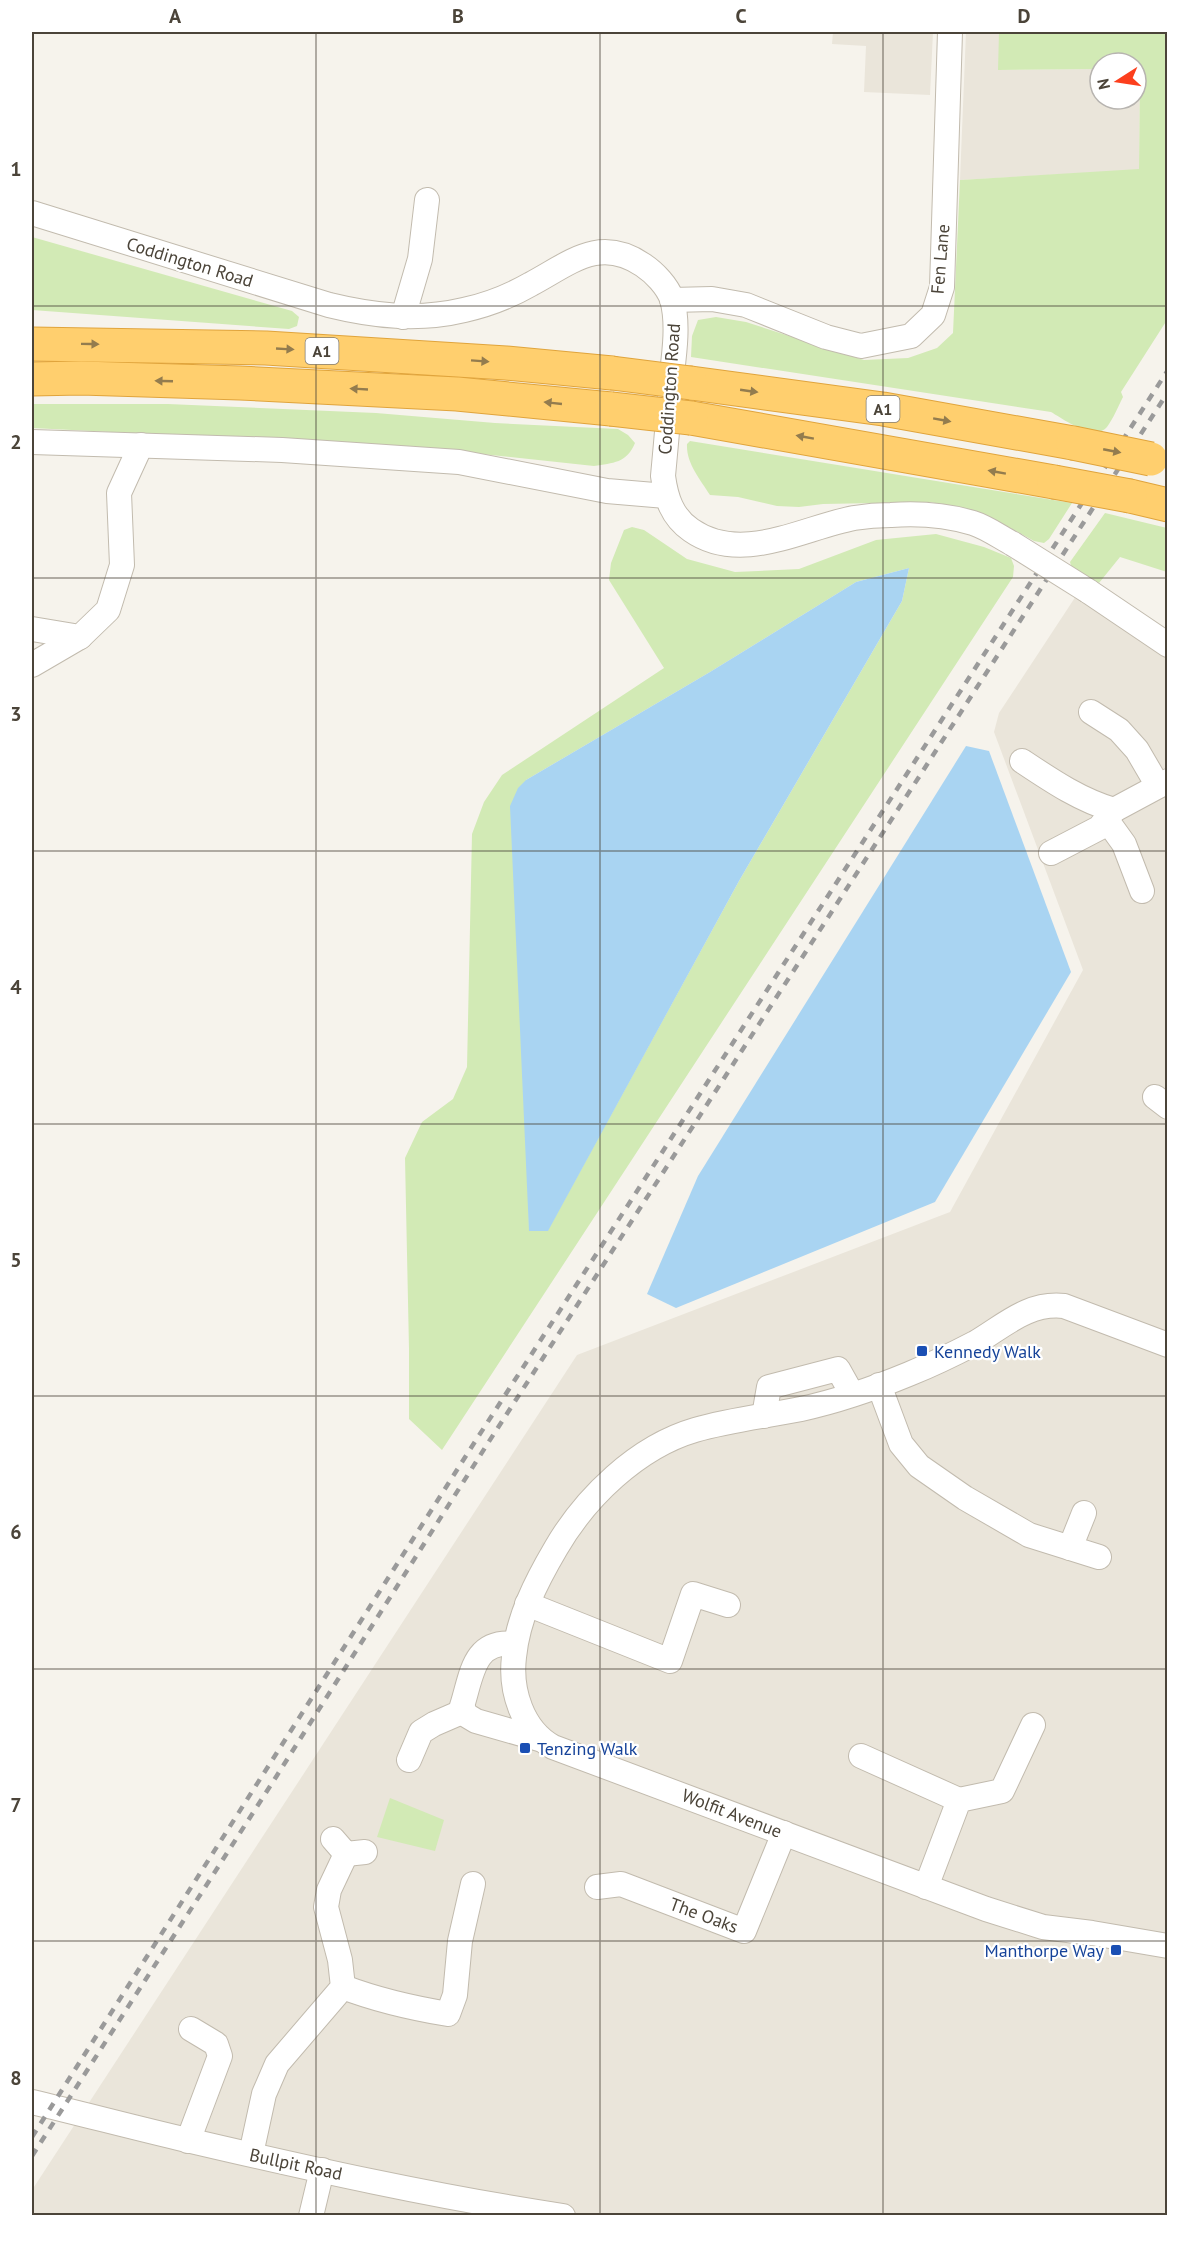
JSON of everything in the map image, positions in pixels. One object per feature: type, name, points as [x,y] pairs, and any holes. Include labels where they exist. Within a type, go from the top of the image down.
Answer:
[{"type":"highway","name":"A1","points":[[32,344],[266,348],[506,363],[612,373],[883,409],[1159,461]]},
{"type":"highway","name":"A1","points":[[32,379],[81,378],[446,393],[611,409],[691,418],[1054,482],[1167,505]]},
{"type":"street","name":"Fen Lane","points":[[672,300],[712,299],[746,305],[826,337],[861,346],[911,336],[933,315],[942,287],[950,32]]},
{"type":"street","points":[[403,317],[420,259],[427,200]]},
{"type":"street","name":"Coddington Road","points":[[32,213],[329,305],[367,314],[403,317],[445,314],[489,303],[533,283],[575,258],[612,253],[637,261],[658,277],[672,300],[675,327],[674,354],[663,476],[666,496],[671,508],[688,528],[711,541],[736,546],[758,543],[855,518],[892,514],[932,514],[974,523],[1013,544],[1088,591],[1167,645]]},
{"type":"street","points":[[32,442],[282,450],[459,462],[607,491],[666,496]]},
{"type":"street","points":[[32,665],[80,637],[108,610],[122,565],[119,493],[141,444]]},
{"type":"street","points":[[32,629],[80,637]]},
{"type":"street","points":[[1051,853],[1099,828],[1110,814],[1163,783],[1119,730],[1091,712]]},
{"type":"street","points":[[1022,761],[1055,783],[1110,814],[1142,891]]},
{"type":"street","points":[[539,1739],[522,1711],[514,1688],[512,1673],[515,1644],[526,1604],[561,1539],[579,1515],[615,1475],[642,1456],[692,1431],[726,1422],[802,1408],[879,1385],[962,1350],[1019,1314],[1054,1305],[1076,1309],[1167,1345]]},
{"type":"street","points":[[879,1385],[901,1444],[919,1466],[1000,1520],[1029,1535],[1099,1557]]},
{"type":"street","points":[[1070,1548],[1084,1513]]},
{"type":"street","points":[[526,1604],[670,1661],[693,1594],[728,1605]]},
{"type":"street","points":[[409,1760],[421,1732],[464,1711],[462,1706],[478,1657],[490,1646],[503,1642],[515,1644]]},
{"type":"street","name":"Wolfit Avenue","points":[[464,1711],[476,1721],[539,1739],[553,1747],[926,1887],[1043,1927],[1167,1946]]},
{"type":"street","points":[[861,1756],[959,1800],[1002,1791],[1033,1725]]},
{"type":"street","points":[[926,1887],[959,1800]]},
{"type":"street","name":"The Oaks","points":[[597,1887],[621,1884],[744,1931],[784,1833]]},
{"type":"street","points":[[251,2154],[264,2094],[277,2064],[343,1987],[340,1960],[326,1907],[329,1890],[348,1848]]},
{"type":"street","points":[[343,1987],[373,1998],[448,2014],[455,1995],[460,1941],[473,1884]]},
{"type":"street","points":[[188,2140],[220,2056],[216,2044],[191,2029]]},
{"type":"street","name":"Bullpit Road","points":[[32,2102],[322,2170],[491,2205],[563,2216]]},
{"type":"street","points":[[311,2216],[322,2170]]},
{"type":"shaded area","points":[[833,32],[933,32],[930,95],[864,92],[866,46],[832,44]]},
{"type":"shaded area","points":[[966,32],[999,32],[999,70],[1088,69],[1088,111],[1140,111],[1139,170],[960,180]]},
{"type":"shaded area","points":[[1076,596],[1167,656],[1167,2215],[32,2216],[32,2190],[577,1355],[950,1212],[1083,970],[994,732],[999,713]]},
{"type":"green space","points":[[999,32],[1167,32],[1167,320],[1121,392],[1123,397],[1107,427],[1102,431],[1087,431],[1051,412],[691,357],[692,336],[698,320],[716,317],[746,322],[864,360],[908,358],[937,348],[953,333],[960,180],[1139,169],[1140,111],[1148,111],[1148,51],[1088,51],[1088,69],[998,70]]},
{"type":"green space","points":[[32,237],[292,311],[299,317],[297,326],[289,329],[32,310]]},
{"type":"green space","points":[[32,404],[168,404],[376,413],[495,423],[618,429],[635,443],[628,455],[619,461],[594,466],[426,448],[32,428]]},
{"type":"green space","points":[[690,441],[1072,503],[1049,539],[1044,543],[1034,541],[970,510],[930,502],[777,506],[738,497],[710,495],[694,471],[689,458],[687,444]]},
{"type":"green space","points":[[1105,513],[1167,528],[1167,572],[1120,557],[1099,583],[1072,569],[1070,562]]},
{"type":"green space","points":[[632,527],[644,530],[687,559],[735,572],[799,569],[876,540],[936,534],[984,547],[1011,558],[1014,566],[1013,577],[442,1450],[409,1419],[405,1158],[422,1122],[453,1099],[467,1067],[472,834],[484,802],[502,775],[664,668],[609,580],[611,563],[624,530]],"holes":[[[909,568],[902,601],[739,881],[548,1230],[529,1231],[526,780],[710,672],[856,582]]]},
{"type":"green space","points":[[390,1798],[444,1820],[435,1851],[377,1837]]},
{"type":"water","points":[[909,568],[902,601],[739,881],[548,1231],[529,1231],[510,806],[518,788],[526,780],[710,672],[856,582]]},
{"type":"water","points":[[966,746],[989,751],[1071,972],[935,1202],[676,1308],[647,1294],[698,1176]]},
{"type":"railway","points":[[32,2137],[478,1437],[1168,370]]},
{"type":"railway","points":[[32,2156],[488,1443],[1168,392]]},
{"type":"place","name":"Kennedy Walk","points":[[922,1351]]},
{"type":"place","name":"Tenzing Walk","points":[[525,1748]]},
{"type":"place","name":"Manthorpe Way","points":[[1116,1950]]}]
